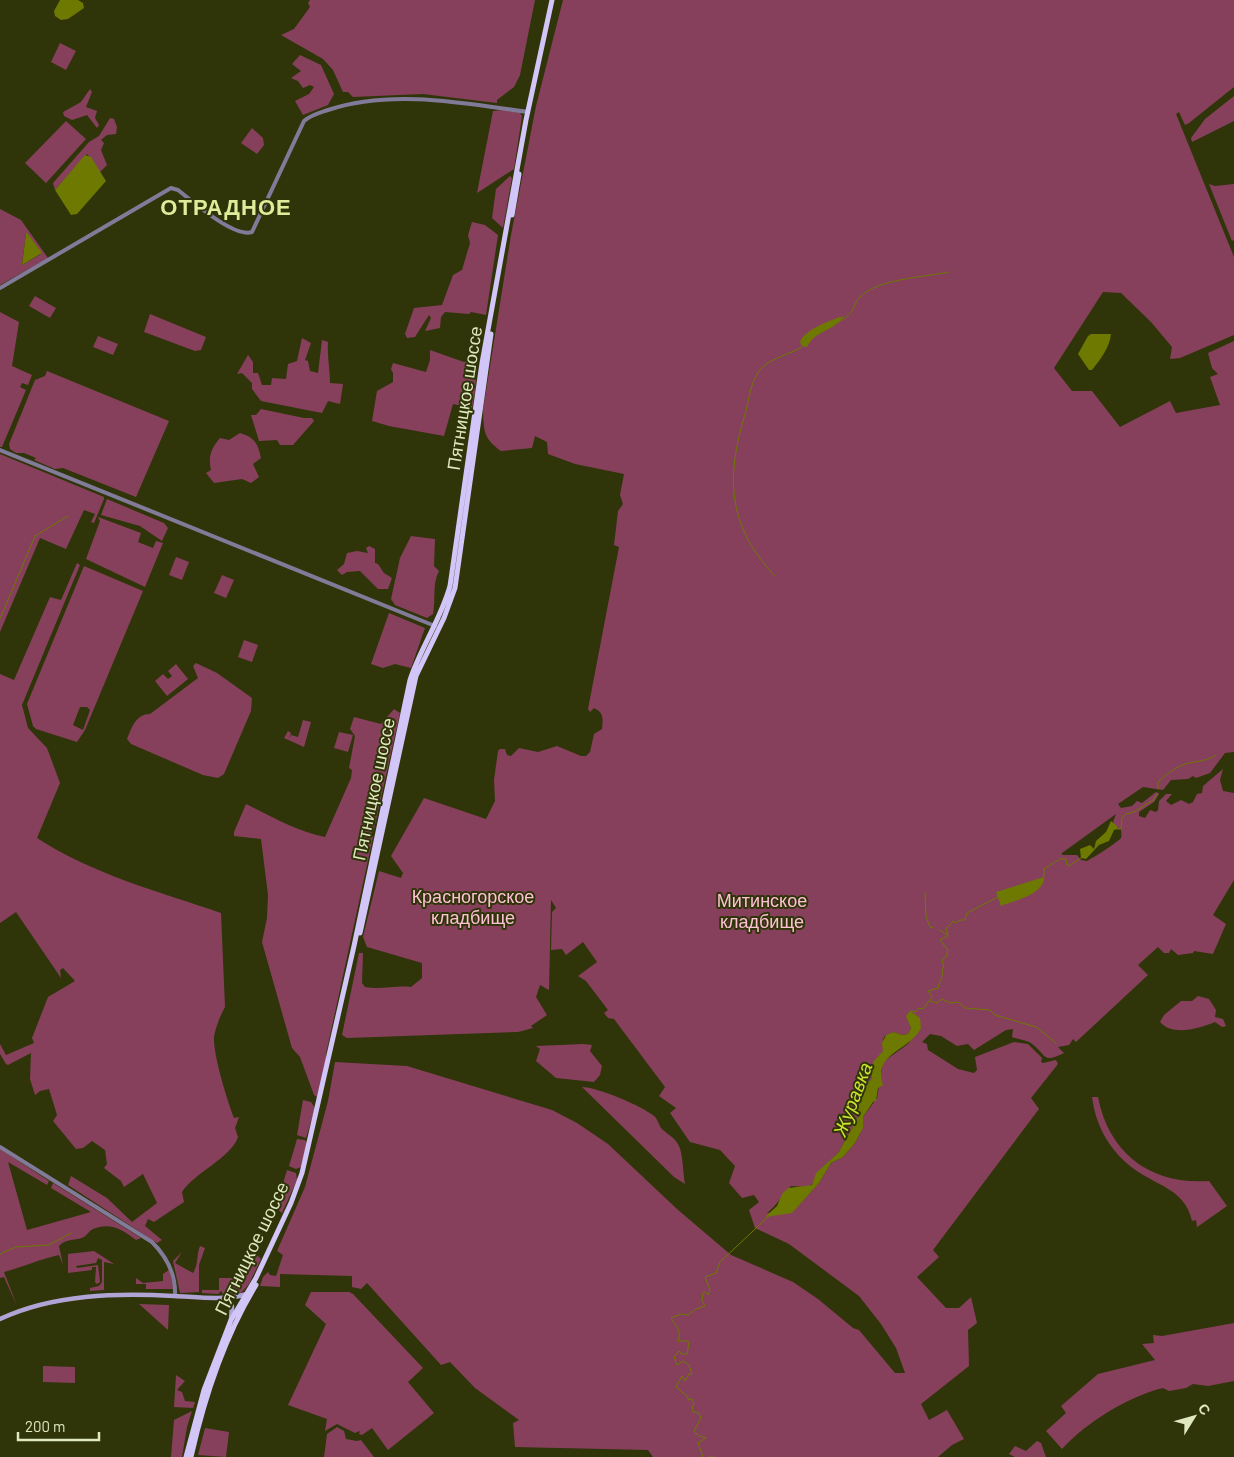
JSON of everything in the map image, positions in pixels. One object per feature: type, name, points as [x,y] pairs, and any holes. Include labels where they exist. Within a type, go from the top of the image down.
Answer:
[{"type":"main road","name":"Пятницкое шоссе","points":[[186,1457],[201,1401],[231,1320],[256,1278],[281,1224],[305,1162],[354,946],[410,680],[437,627],[450,586],[482,363],[536,66],[552,0]]},
{"type":"main road","points":[[0,1320],[40,1305],[74,1299],[118,1295],[224,1297],[245,1295],[243,1305]]},
{"type":"main road","name":"Пятницкое шоссе","points":[[191,1457],[207,1401],[245,1295]]},
{"type":"main road","points":[[224,1297],[232,1306],[231,1320]]},
{"type":"street","points":[[0,288],[171,188],[178,190],[228,226],[245,233],[252,232],[304,121],[314,114],[358,102],[440,100],[528,112]]},
{"type":"street","points":[[0,450],[437,627]]},
{"type":"street","points":[[0,1147],[152,1242],[170,1268],[174,1281],[175,1296]]},
{"type":"green space","points":[[310,0],[535,0],[520,75],[514,87],[497,100],[497,103],[423,94],[353,97],[348,92],[343,92],[333,70],[323,59],[281,35],[294,29],[310,7],[308,3]]},
{"type":"green space","points":[[563,0],[1234,0],[1234,87],[1185,125],[1179,112],[1176,114],[1234,257],[1234,335],[1180,358],[1170,359],[1172,347],[1151,322],[1121,293],[1103,292],[1054,368],[1072,391],[1092,391],[1120,427],[1170,401],[1176,413],[1220,405],[1210,377],[1218,374],[1212,368],[1208,353],[1234,341],[1234,752],[1225,753],[1210,773],[1196,778],[1193,776],[1188,779],[1171,780],[1163,790],[1143,787],[1118,804],[1121,808],[1132,806],[1137,801],[1142,803],[1156,792],[1159,794],[1154,802],[1139,812],[1139,816],[1145,818],[1150,810],[1156,812],[1158,810],[1159,801],[1166,794],[1172,794],[1166,801],[1171,805],[1181,800],[1189,804],[1193,802],[1197,794],[1202,793],[1203,786],[1223,769],[1220,780],[1223,791],[1234,793],[1234,880],[1213,915],[1226,924],[1213,954],[1194,951],[1193,953],[1178,955],[1171,949],[1169,953],[1164,953],[1158,947],[1138,965],[1148,975],[1076,1042],[1073,1039],[1069,1045],[1058,1047],[1064,1053],[1052,1058],[1045,1057],[1031,1043],[1012,1037],[1013,1029],[1006,1030],[974,1050],[968,1044],[957,1046],[941,1036],[930,1034],[922,1042],[927,1044],[928,1050],[958,1069],[974,1073],[977,1070],[975,1057],[1014,1042],[1028,1044],[1042,1058],[1041,1062],[1043,1063],[1056,1060],[1058,1064],[1031,1098],[1039,1109],[933,1250],[939,1257],[917,1277],[946,1308],[959,1308],[971,1297],[977,1323],[968,1330],[969,1366],[921,1404],[929,1420],[947,1410],[964,1439],[952,1445],[938,1457],[653,1457],[648,1450],[515,1447],[513,1423],[519,1420],[475,1388],[450,1362],[441,1365],[367,1283],[361,1289],[352,1287],[352,1276],[280,1274],[280,1287],[260,1286],[263,1277],[268,1272],[270,1275],[276,1276],[283,1255],[277,1251],[305,1187],[328,1101],[335,1062],[407,1066],[552,1110],[577,1123],[608,1144],[677,1209],[731,1255],[793,1282],[818,1299],[853,1328],[859,1330],[895,1373],[905,1373],[896,1348],[881,1324],[859,1296],[789,1244],[755,1228],[749,1210],[759,1202],[754,1195],[742,1198],[729,1183],[735,1166],[720,1150],[690,1142],[670,1113],[676,1108],[659,1096],[665,1087],[614,1019],[608,1018],[604,1013],[608,1010],[586,981],[578,976],[597,962],[583,942],[566,955],[562,949],[551,950],[552,912],[556,908],[551,900],[549,990],[540,985],[536,997],[547,1015],[531,1026],[533,1028],[518,1032],[347,1038],[342,1035],[359,953],[363,953],[362,983],[365,987],[411,987],[422,978],[422,963],[367,947],[363,937],[379,871],[401,878],[403,873],[391,856],[424,798],[486,819],[495,801],[494,780],[498,751],[500,749],[505,749],[507,755],[511,756],[519,748],[538,752],[557,746],[581,756],[586,756],[590,752],[594,734],[602,729],[603,719],[600,712],[594,708],[590,712],[588,709],[619,547],[614,545],[618,511],[623,504],[620,495],[624,474],[575,464],[548,454],[547,442],[535,436],[532,448],[501,451],[488,438],[484,423],[483,410],[511,235],[536,106]],"holes":[[[1116,814],[1113,822],[1117,829],[1121,829],[1121,838],[1115,843],[1087,861],[1081,860],[1077,855],[1062,855],[1062,853]],[[907,1014],[914,1035],[908,1044],[883,1062],[877,1098],[863,1117],[860,1134],[855,1143],[843,1157],[831,1163],[819,1183],[794,1210],[767,1213],[791,1186],[808,1187],[815,1182],[816,1174],[838,1153],[859,1117],[855,1110],[862,1100],[860,1094],[864,1083],[871,1080],[874,1067],[883,1051],[884,1037],[894,1032],[902,1035],[908,1034],[911,1028]]]},
{"type":"green space","points":[[60,43],[76,51],[66,70],[51,62]]},
{"type":"green space","points":[[300,55],[321,65],[334,94],[328,105],[303,115],[295,101],[309,94],[314,87],[310,85],[303,88],[298,81],[291,78],[301,71],[292,64]]},
{"type":"green space","points":[[90,89],[92,92],[86,107],[97,111],[95,118],[99,125],[97,128],[87,115],[72,120],[64,116],[63,112],[81,102]]},
{"type":"green space","points":[[1234,96],[1234,121],[1192,142],[1191,138],[1205,119]]},
{"type":"green space","points":[[503,110],[520,113],[522,116],[514,169],[477,193],[493,111]]},
{"type":"green space","points":[[110,118],[114,119],[117,127],[116,134],[107,135],[101,140],[104,143],[101,150],[107,165],[100,172],[87,154],[55,190],[53,183],[89,142],[99,136]]},
{"type":"green space","points":[[66,121],[86,139],[46,183],[25,163]]},
{"type":"green space","points":[[252,128],[263,138],[264,145],[257,154],[241,143]]},
{"type":"green space","points":[[510,176],[512,178],[503,228],[492,218],[496,189]]},
{"type":"green space","points":[[1209,184],[1215,186],[1234,184],[1234,240],[1232,241]]},
{"type":"green space","points":[[0,209],[21,220],[48,258],[0,285]],"holes":[[[26,233],[41,254],[22,265]]]},
{"type":"green space","points":[[472,222],[485,225],[498,235],[486,315],[471,312],[469,314],[445,312],[441,317],[440,328],[425,331],[431,318],[429,315],[415,337],[407,338],[405,334],[414,308],[442,305],[453,275],[462,270],[470,243],[468,235]]},
{"type":"green space","points":[[35,296],[56,308],[50,318],[29,306]]},
{"type":"green space","points":[[0,312],[19,322],[12,366],[32,375],[28,385],[22,383],[20,387],[26,390],[2,447],[0,447]]},
{"type":"green space","points":[[150,314],[206,337],[201,350],[195,351],[144,332]]},
{"type":"green space","points":[[98,336],[118,344],[113,355],[93,347]]},
{"type":"green space","points":[[302,338],[311,343],[305,360],[308,361],[310,371],[318,373],[322,340],[328,342],[330,383],[343,384],[340,404],[328,401],[322,413],[261,401],[252,389],[252,383],[242,373],[237,374],[248,355],[253,362],[253,373],[258,373],[262,385],[271,385],[272,378],[286,379],[288,364],[297,361]]},
{"type":"green space","points":[[430,350],[464,362],[471,361],[476,378],[472,408],[453,404],[444,436],[372,421],[377,391],[393,382],[391,369],[393,363],[426,372],[430,360]]},
{"type":"green space","points":[[47,371],[169,421],[136,497],[63,468],[55,469],[34,460],[36,458],[24,453],[16,453],[10,449],[9,444],[35,380],[45,376]]},
{"type":"green space","points":[[261,409],[312,418],[314,421],[293,445],[280,445],[277,440],[259,441],[251,415],[256,415]]},
{"type":"green space","points":[[240,433],[249,436],[255,441],[261,458],[253,464],[259,477],[251,483],[242,479],[214,483],[206,473],[211,470],[210,457],[212,449],[220,438],[229,440]]},
{"type":"green space","points":[[0,454],[104,497],[104,499],[94,523],[91,522],[95,514],[84,510],[66,549],[40,538],[0,632]]},
{"type":"green space","points":[[107,499],[164,523],[168,528],[162,541],[140,526],[101,515]]},
{"type":"green space","points":[[98,517],[141,533],[138,542],[153,548],[156,541],[163,543],[145,587],[86,559],[100,521]]},
{"type":"green space","points":[[411,536],[435,539],[434,566],[439,571],[435,586],[433,614],[427,618],[395,605],[391,599],[400,558]]},
{"type":"green space","points":[[369,546],[375,549],[375,563],[378,564],[384,573],[392,578],[388,589],[378,589],[360,571],[347,572],[342,575],[337,570],[344,564],[347,553],[357,551],[368,553],[366,548]]},
{"type":"green space","points":[[176,557],[189,562],[182,580],[169,575]]},
{"type":"green space","points":[[77,563],[80,565],[22,705],[28,728],[47,748],[60,783],[37,838],[58,851],[103,872],[150,890],[221,913],[225,1007],[216,1029],[214,1045],[231,1110],[234,1118],[239,1117],[235,1128],[238,1137],[221,1158],[195,1178],[182,1192],[184,1202],[154,1222],[148,1219],[145,1226],[162,1240],[157,1243],[68,1185],[71,1176],[107,1198],[132,1222],[157,1203],[143,1174],[124,1187],[121,1181],[104,1168],[107,1164],[105,1150],[92,1141],[83,1148],[76,1149],[53,1121],[57,1115],[49,1089],[40,1091],[35,1095],[30,1079],[31,1053],[8,1065],[0,1054],[0,1044],[6,1055],[34,1043],[32,1038],[48,997],[75,981],[63,968],[60,970],[61,978],[16,912],[0,923],[0,674],[14,680],[50,597],[61,600]]},
{"type":"green space","points":[[84,566],[143,591],[85,730],[77,742],[36,729],[33,726],[27,704]],"holes":[[[80,707],[87,707],[90,710],[83,730],[73,725]]]},
{"type":"green space","points":[[222,575],[234,580],[226,598],[214,593]]},
{"type":"green space","points":[[389,613],[425,628],[411,668],[395,664],[383,668],[371,664]]},
{"type":"green space","points":[[244,640],[258,645],[252,662],[238,657]]},
{"type":"green space","points":[[196,663],[217,673],[252,698],[251,711],[224,774],[218,778],[203,775],[131,744],[127,739],[133,726],[141,716],[150,714],[198,678],[193,666]]},
{"type":"green space","points":[[176,664],[188,679],[167,696],[155,681],[163,674],[168,679],[172,676],[168,671]]},
{"type":"green space","points":[[394,709],[400,713],[374,829],[371,835],[373,837],[326,1054],[326,1063],[317,1097],[314,1095],[300,1057],[292,1048],[262,942],[267,918],[268,895],[261,839],[234,836],[234,832],[246,804],[294,827],[325,837],[351,778],[352,770],[349,768],[355,736],[350,729],[354,717],[381,724]]},
{"type":"green space","points":[[303,720],[311,722],[304,747],[284,738],[288,731],[291,733],[289,739],[291,735],[298,737]]},
{"type":"green space","points":[[339,732],[353,735],[348,752],[334,748]]},
{"type":"green space","points":[[1198,996],[1209,999],[1216,1010],[1215,1017],[1223,1019],[1226,1026],[1222,1027],[1215,1022],[1194,1029],[1179,1030],[1165,1027],[1160,1022],[1164,1015],[1181,1001],[1192,1001]]},
{"type":"green space","points":[[592,1045],[590,1051],[602,1066],[600,1075],[594,1082],[556,1078],[536,1061],[540,1049],[536,1046]]},
{"type":"green space","points":[[582,1087],[598,1090],[619,1098],[640,1107],[654,1116],[662,1129],[679,1146],[685,1184],[674,1177]]},
{"type":"green space","points":[[1092,1097],[1098,1097],[1112,1135],[1123,1150],[1136,1162],[1151,1171],[1169,1178],[1188,1181],[1209,1181],[1227,1206],[1193,1230],[1197,1227],[1196,1220],[1192,1221],[1188,1210],[1177,1195],[1134,1169],[1111,1146],[1097,1118]]},
{"type":"green space","points":[[303,1100],[311,1102],[315,1108],[306,1138],[297,1135]]},
{"type":"green space","points":[[297,1139],[305,1140],[307,1143],[301,1167],[296,1169],[289,1166]]},
{"type":"green space","points":[[0,1149],[49,1181],[47,1185],[8,1162],[27,1230],[91,1212],[51,1188],[53,1183],[141,1238],[136,1240],[116,1228],[99,1227],[84,1237],[62,1243],[59,1246],[63,1265],[59,1255],[4,1272],[17,1306],[4,1277],[0,1278]]},
{"type":"green space","points":[[287,1170],[296,1173],[297,1180],[282,1213],[276,1208]]},
{"type":"green space","points":[[200,1246],[205,1248],[199,1265],[199,1292],[180,1293],[173,1261],[182,1252],[175,1263],[193,1273]]},
{"type":"green space","points":[[94,1251],[114,1264],[104,1262],[104,1290],[90,1291],[90,1288],[99,1286],[102,1282],[102,1260],[98,1258],[96,1263],[76,1266],[77,1268],[98,1265],[100,1282],[97,1284],[95,1282],[96,1267],[92,1267],[92,1270],[68,1273],[68,1254]]},
{"type":"green space","points":[[249,1254],[256,1254],[261,1259],[249,1284],[241,1293],[223,1294],[221,1291],[218,1294],[202,1293],[202,1290],[219,1290],[219,1278],[241,1278]]},
{"type":"green space","points":[[169,1270],[174,1289],[146,1289],[146,1284],[136,1284],[136,1278],[143,1283],[163,1281],[163,1274]]},
{"type":"green space","points":[[311,1292],[349,1292],[353,1294],[423,1368],[408,1382],[434,1413],[388,1450],[372,1428],[362,1435],[359,1434],[360,1431],[355,1433],[337,1424],[325,1431],[327,1419],[288,1405],[326,1324],[305,1305]]},
{"type":"green space","points":[[139,1304],[169,1305],[168,1330]]},
{"type":"green space","points":[[1234,1323],[1234,1381],[1208,1386],[1193,1384],[1186,1388],[1169,1391],[1163,1388],[1149,1392],[1122,1404],[1095,1420],[1062,1449],[1046,1431],[1066,1413],[1061,1406],[1098,1374],[1155,1360],[1142,1344],[1154,1343],[1153,1335],[1162,1336]]},
{"type":"green space","points":[[43,1366],[75,1367],[75,1383],[43,1382]]},
{"type":"green space","points":[[176,1375],[185,1381],[177,1390],[182,1392],[185,1401],[195,1402],[193,1408],[174,1407]]},
{"type":"green space","points":[[192,1411],[182,1457],[171,1457],[174,1420]]},
{"type":"green space","points":[[337,1427],[344,1431],[346,1439],[361,1440],[374,1457],[324,1457],[327,1434]]},
{"type":"green space","points":[[205,1428],[229,1432],[226,1457],[198,1455]]},
{"type":"green space","points":[[1037,1441],[1041,1443],[1046,1457],[1015,1457],[1009,1454],[1015,1446],[1026,1451]]},
{"type":"shaded area","points":[[60,0],[78,0],[83,3],[84,8],[68,19],[61,20],[55,16],[54,11]]},
{"type":"shaded area","points":[[85,155],[91,157],[106,181],[77,214],[71,215],[55,190]]},
{"type":"shaded area","points":[[26,233],[42,253],[22,265]]},
{"type":"shaded area","points":[[844,316],[836,325],[815,337],[807,347],[802,346],[800,342],[807,333],[826,322]]},
{"type":"shaded area","points":[[1091,334],[1111,334],[1109,344],[1104,353],[1092,370],[1089,370],[1078,354]]},
{"type":"shaded area","points":[[1111,821],[1117,826],[1117,829],[1114,830],[1109,841],[1099,845],[1086,859],[1081,858],[1080,849],[1090,845],[1094,849],[1096,841],[1106,832]]},
{"type":"shaded area","points":[[1044,877],[1040,888],[1028,896],[1001,906],[996,892]]},
{"type":"shaded area","points":[[910,1011],[920,1018],[921,1028],[916,1036],[887,1059],[881,1074],[883,1085],[878,1088],[876,1101],[873,1102],[863,1117],[863,1128],[855,1143],[843,1157],[831,1163],[819,1183],[792,1213],[765,1217],[777,1206],[782,1194],[788,1188],[812,1185],[816,1173],[838,1153],[853,1127],[851,1122],[859,1117],[854,1112],[862,1100],[857,1087],[871,1080],[873,1062],[883,1051],[882,1043],[886,1035],[894,1032],[902,1035],[908,1034],[911,1028],[906,1016]]},
{"type":"waterway","points":[[841,321],[851,311],[860,297],[878,286],[889,282],[949,272]]},
{"type":"waterway","points":[[775,576],[759,557],[747,538],[739,518],[733,478],[735,457],[739,434],[756,375],[768,363],[802,347]]},
{"type":"waterway","points":[[0,619],[35,536],[68,516]]},
{"type":"waterway","name":"Журавка","points":[[1158,789],[1158,782],[1177,768],[1185,764],[1206,760],[1216,755]]},
{"type":"waterway","name":"Журавка","points":[[1117,829],[1121,829],[1122,818],[1126,814],[1134,812],[1153,800],[1158,793]]},
{"type":"waterway","name":"Журавка","points":[[1044,877],[1044,869],[1060,859],[1066,859],[1069,866],[1081,858]]},
{"type":"waterway","points":[[925,893],[926,917],[930,927],[934,928]]},
{"type":"waterway","name":"Журавка","points":[[911,1011],[916,1012],[919,1008],[923,1009],[932,997],[928,991],[938,988],[942,977],[942,968],[944,967],[942,960],[946,957],[948,950],[940,940],[948,936],[946,929],[953,921],[956,923],[960,920],[965,920],[967,913],[998,897]]},
{"type":"waterway","name":"Журавка","points":[[940,930],[947,935]]},
{"type":"waterway","points":[[930,1001],[937,1003],[942,999],[950,1003],[958,1002],[965,1008],[990,1010],[995,1015],[1036,1027],[1056,1043]]},
{"type":"waterway","name":"Журавка","points":[[703,1457],[698,1443],[706,1438],[699,1436],[694,1431],[701,1418],[699,1413],[693,1412],[694,1403],[692,1399],[688,1400],[688,1397],[676,1387],[682,1376],[685,1381],[689,1374],[692,1374],[689,1365],[683,1361],[677,1365],[674,1357],[679,1351],[682,1354],[687,1354],[689,1343],[688,1341],[678,1341],[679,1331],[671,1318],[681,1314],[688,1315],[696,1309],[705,1306],[702,1301],[703,1293],[705,1292],[708,1295],[710,1290],[705,1277],[716,1273],[720,1262],[769,1216]]},
{"type":"waterway","points":[[0,1254],[16,1247],[49,1245],[71,1233]]},
{"type":"waterway","name":"Журавка","points":[[709,1457],[714,1457]]},
{"type":"district","name":"ОТРАДНОЕ","points":[[226,206]]},
{"type":"park label","name":"Красногорское кладбище","points":[[473,906]]},
{"type":"park label","name":"Митинское кладбище","points":[[762,910]]}]
